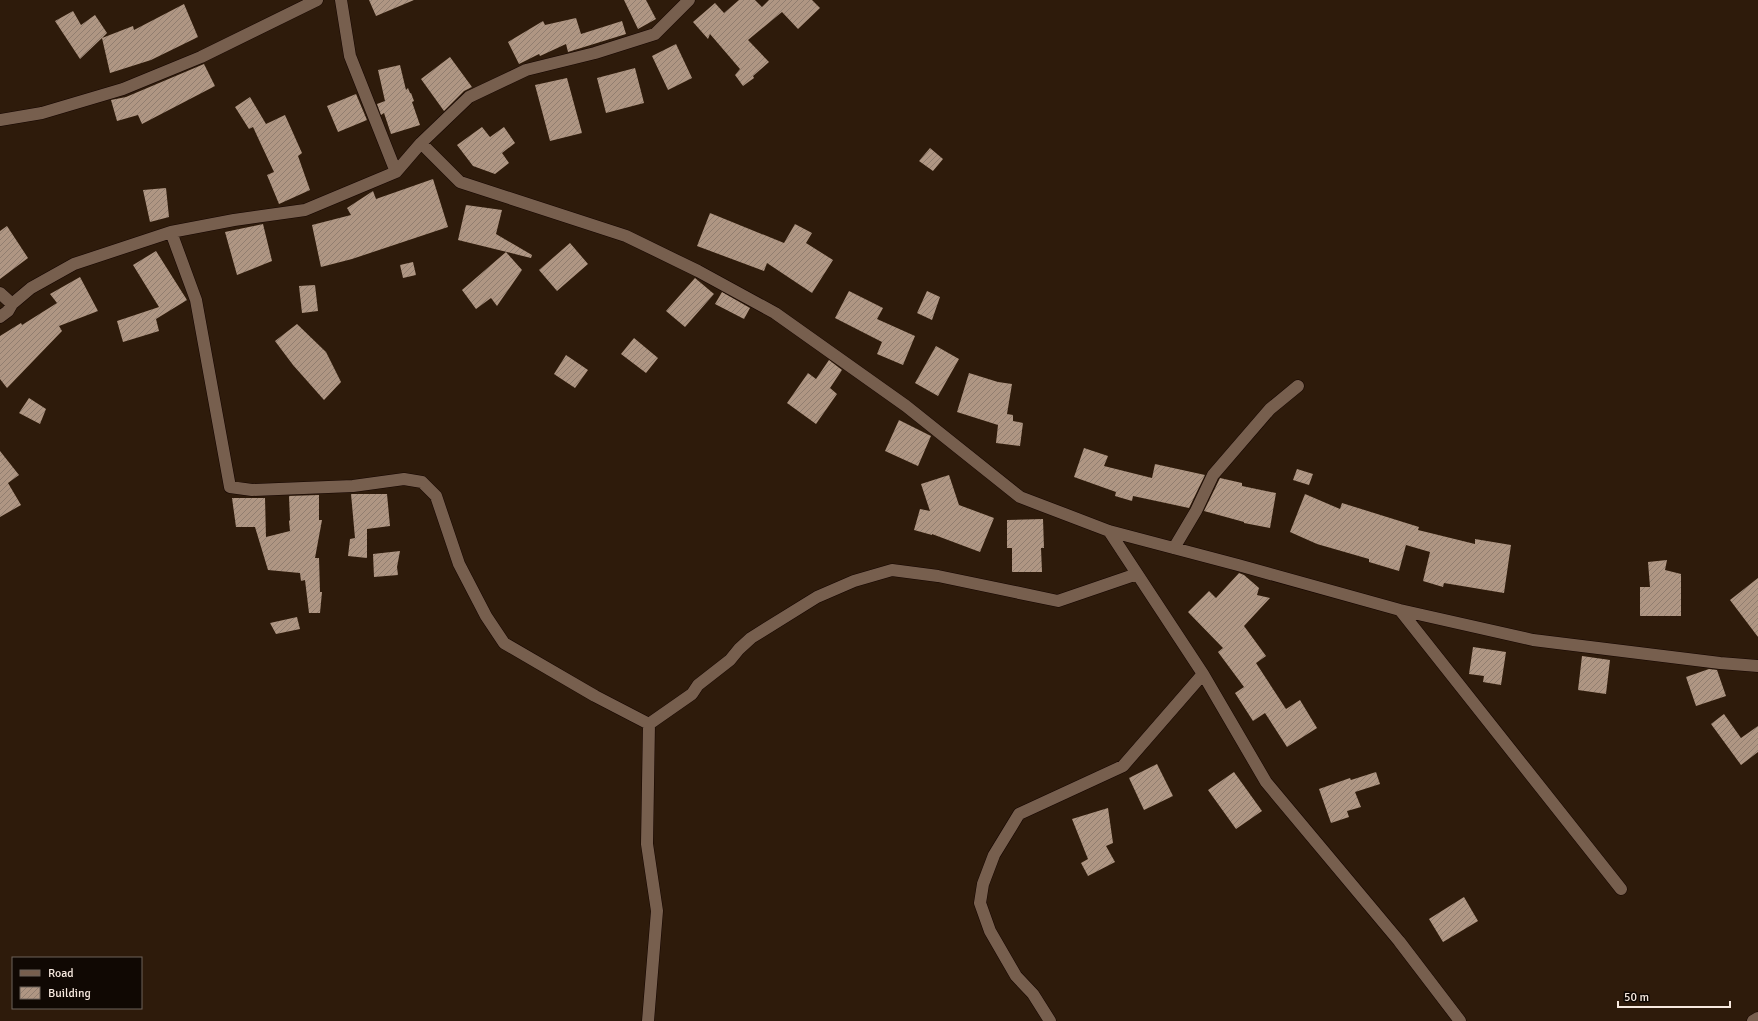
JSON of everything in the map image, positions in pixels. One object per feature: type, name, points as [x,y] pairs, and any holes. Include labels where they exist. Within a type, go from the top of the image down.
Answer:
[{"type":"street","points":[[0,120],[42,113],[123,89],[201,57],[317,0]]},
{"type":"street","points":[[341,0],[350,56],[396,172]]},
{"type":"street","points":[[0,318],[12,304],[31,288],[74,264],[171,232],[234,220],[305,210],[396,172],[421,144],[469,97],[526,70],[595,53],[655,34],[689,0]]},
{"type":"street","points":[[421,144],[460,182],[626,236],[698,271],[775,313],[906,406],[1020,497],[1109,531],[1400,610],[1533,640],[1720,663],[1758,666]]},
{"type":"street","points":[[171,232],[196,300],[230,487],[252,490],[353,486],[404,479],[422,482],[436,496],[459,564],[486,616],[504,643],[595,696],[649,724]]},
{"type":"street","points":[[0,293],[12,304]]},
{"type":"street","points":[[1174,548],[1196,511],[1213,475],[1270,409],[1298,386]]},
{"type":"street","points":[[1109,531],[1203,674],[1266,782],[1399,941],[1460,1021]]},
{"type":"street","points":[[649,724],[692,694],[698,685],[730,660],[751,638],[817,597],[854,581],[892,570],[938,576],[1058,601],[1137,574]]},
{"type":"street","points":[[1400,610],[1621,889]]},
{"type":"street","points":[[1050,1021],[1033,994],[1016,976],[990,931],[980,902],[983,884],[994,855],[1018,814],[1123,766],[1203,674]]},
{"type":"street","points":[[648,1021],[657,911],[646,844],[649,724]]},
{"type":"street","points":[[1753,1021],[1758,1018]]},
{"type":"building","points":[[369,0],[414,0],[376,16]]},
{"type":"building","points":[[624,0],[646,0],[656,19],[638,29]]},
{"type":"building","points":[[739,0],[755,0],[762,7],[769,0],[812,0],[820,8],[798,29],[782,12],[748,40],[769,62],[753,76],[754,78],[743,86],[735,75],[740,69],[710,34],[708,39],[693,22],[715,3],[724,13]]},
{"type":"building","points":[[184,4],[198,37],[151,60],[110,73],[102,38],[133,26],[134,30]]},
{"type":"building","points":[[73,11],[81,25],[95,15],[107,33],[80,59],[55,21]]},
{"type":"building","points":[[576,18],[581,34],[622,21],[626,34],[568,52],[566,44],[540,56],[539,54],[519,64],[508,42],[543,21],[545,25]]},
{"type":"building","points":[[676,44],[692,78],[668,90],[652,56]]},
{"type":"building","points":[[450,57],[472,87],[464,91],[444,111],[421,79]]},
{"type":"building","points":[[204,64],[215,86],[142,124],[138,115],[117,121],[111,100],[126,97]]},
{"type":"building","points":[[400,65],[406,90],[408,88],[411,93],[414,101],[412,102],[420,125],[391,134],[384,113],[381,115],[377,104],[385,101],[378,70]]},
{"type":"building","points":[[635,68],[644,103],[606,113],[597,78]]},
{"type":"building","points":[[567,78],[582,133],[550,141],[535,85]]},
{"type":"building","points":[[356,94],[367,120],[338,132],[327,106]]},
{"type":"building","points":[[250,97],[266,124],[285,115],[302,153],[298,156],[310,190],[279,204],[267,175],[274,172],[253,127],[249,129],[235,107]]},
{"type":"building","points":[[482,127],[490,137],[504,127],[515,143],[502,153],[509,163],[495,174],[473,166],[457,145]]},
{"type":"building","points":[[930,148],[943,159],[933,171],[919,161]]},
{"type":"building","points":[[433,179],[448,227],[352,259],[321,267],[312,225],[351,215],[347,208],[373,191],[376,199]]},
{"type":"building","points":[[166,188],[169,217],[150,222],[143,190]]},
{"type":"building","points":[[466,205],[502,210],[496,234],[532,255],[531,258],[458,240]]},
{"type":"building","points":[[710,213],[784,243],[795,224],[812,233],[806,243],[833,260],[812,293],[767,263],[764,271],[697,246]]},
{"type":"building","points":[[263,224],[272,261],[237,275],[225,232]]},
{"type":"building","points":[[7,226],[28,258],[0,279],[0,231]]},
{"type":"building","points":[[570,243],[588,264],[557,291],[539,270]]},
{"type":"building","points":[[156,251],[187,300],[156,319],[159,331],[123,342],[117,321],[159,307],[133,265]]},
{"type":"building","points":[[506,252],[522,270],[497,306],[491,298],[476,309],[462,290]]},
{"type":"building","points":[[413,262],[416,275],[403,278],[400,265]]},
{"type":"building","points":[[80,277],[98,311],[59,326],[62,331],[7,388],[0,379],[0,336],[21,323],[22,325],[57,303],[50,294]]},
{"type":"building","points":[[695,278],[714,294],[685,327],[666,311]]},
{"type":"building","points":[[315,285],[318,311],[302,313],[299,286]]},
{"type":"building","points":[[849,291],[883,308],[877,319],[915,336],[903,365],[877,354],[882,342],[835,318]]},
{"type":"building","points":[[927,291],[940,297],[932,320],[917,313]]},
{"type":"building","points":[[722,292],[750,308],[744,319],[715,304]]},
{"type":"building","points":[[297,324],[326,352],[341,382],[324,400],[293,365],[275,341]]},
{"type":"building","points":[[634,338],[658,358],[646,373],[621,354]]},
{"type":"building","points":[[936,346],[959,359],[938,396],[915,383]]},
{"type":"building","points":[[566,355],[588,370],[575,388],[554,374]]},
{"type":"building","points":[[829,360],[842,370],[830,388],[837,394],[816,424],[787,403],[808,373],[816,379]]},
{"type":"building","points":[[969,373],[998,382],[1012,384],[1007,414],[1013,415],[1013,421],[1023,423],[1020,446],[996,443],[998,425],[957,412]]},
{"type":"building","points":[[29,398],[46,409],[40,424],[19,413]]},
{"type":"building","points":[[899,420],[931,436],[918,466],[885,451]]},
{"type":"building","points":[[1084,448],[1108,456],[1104,466],[1152,478],[1155,464],[1205,475],[1189,508],[1133,496],[1132,501],[1115,496],[1116,492],[1074,477]]},
{"type":"building","points":[[0,451],[19,475],[8,483],[21,505],[0,517]]},
{"type":"building","points":[[1297,469],[1313,474],[1309,485],[1293,480]]},
{"type":"building","points":[[949,475],[959,505],[994,518],[980,552],[932,534],[914,530],[920,509],[930,511],[921,484]]},
{"type":"building","points":[[1220,478],[1242,483],[1242,486],[1276,493],[1270,528],[1244,523],[1204,511]]},
{"type":"building","points":[[351,494],[387,494],[390,526],[367,529],[367,558],[348,556],[350,539],[355,538]]},
{"type":"building","points":[[1305,494],[1340,509],[1342,503],[1419,527],[1418,530],[1475,544],[1475,539],[1511,545],[1504,593],[1444,583],[1443,587],[1423,581],[1430,552],[1406,545],[1399,571],[1369,562],[1369,559],[1317,544],[1290,532]]},
{"type":"building","points":[[319,495],[319,520],[322,520],[315,558],[319,558],[320,592],[322,592],[320,613],[309,613],[305,580],[301,581],[300,573],[268,570],[255,527],[236,527],[232,498],[265,498],[266,537],[290,531],[289,496]]},
{"type":"building","points":[[1043,519],[1044,548],[1041,548],[1042,572],[1012,572],[1012,548],[1007,548],[1007,520]]},
{"type":"building","points":[[400,551],[397,567],[398,575],[374,577],[373,554]]},
{"type":"building","points":[[1667,560],[1665,570],[1681,574],[1681,616],[1640,616],[1640,587],[1650,587],[1648,562]]},
{"type":"building","points":[[1239,573],[1244,575],[1259,588],[1257,595],[1270,598],[1244,626],[1266,656],[1256,663],[1286,709],[1300,700],[1317,728],[1287,747],[1265,713],[1253,721],[1235,693],[1244,687],[1218,652],[1223,648],[1188,612],[1209,591],[1216,598]]},
{"type":"building","points":[[1758,578],[1758,637],[1730,600]]},
{"type":"building","points":[[297,617],[300,629],[276,634],[270,623]]},
{"type":"building","points":[[1473,647],[1506,652],[1501,685],[1483,682],[1484,676],[1469,674]]},
{"type":"building","points":[[1582,656],[1610,660],[1606,694],[1578,690]]},
{"type":"building","points":[[1709,669],[1717,670],[1726,696],[1696,706],[1686,677]]},
{"type":"building","points":[[1724,714],[1741,738],[1758,726],[1758,752],[1741,765],[1711,724]]},
{"type":"building","points":[[1157,764],[1173,796],[1144,810],[1129,778]]},
{"type":"building","points":[[1234,772],[1262,811],[1236,829],[1208,790]]},
{"type":"building","points":[[1376,772],[1380,784],[1355,792],[1361,807],[1347,811],[1349,817],[1331,823],[1319,789],[1350,778],[1351,780]]},
{"type":"building","points":[[1108,808],[1113,843],[1106,846],[1115,862],[1088,876],[1081,863],[1088,859],[1072,819]]},
{"type":"building","points":[[1464,897],[1478,921],[1443,942],[1429,919]]}]
